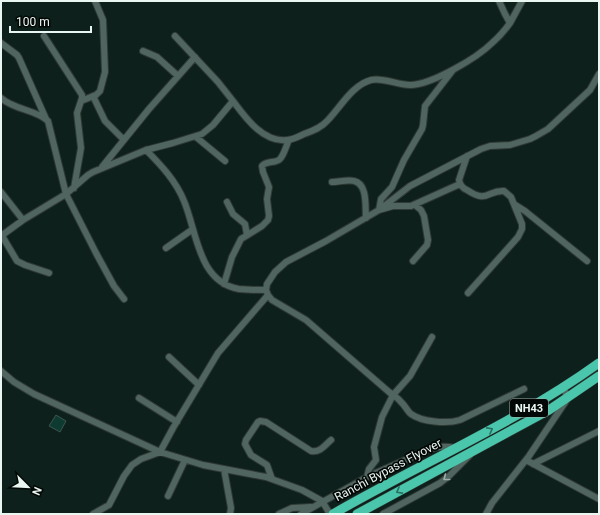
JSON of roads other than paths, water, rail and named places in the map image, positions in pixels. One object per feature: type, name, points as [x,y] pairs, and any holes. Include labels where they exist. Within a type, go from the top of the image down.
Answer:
[{"type":"highway","name":"NH43","points":[[455,448],[533,406],[599,363]]},
{"type":"highway","name":"NH43","points":[[474,451],[549,410],[599,376]]},
{"type":"highway","name":"Ranchi Bypass Flyover","points":[[333,514],[455,448]]},
{"type":"highway","name":"Ranchi Bypass Flyover","points":[[357,514],[474,451]]},
{"type":"street","points":[[81,101],[98,93],[102,87],[106,66],[103,20],[96,1]]},
{"type":"street","points":[[499,1],[510,23]]},
{"type":"street","points":[[175,36],[218,82],[247,118],[265,135],[273,139],[289,140],[312,131],[326,122],[354,90],[363,84],[372,80],[380,80],[394,84],[419,85],[455,68],[482,52],[510,23],[522,1]]},
{"type":"street","points":[[44,36],[80,92],[82,98],[78,107],[81,148],[74,188]]},
{"type":"street","points":[[1,43],[17,54],[19,58],[46,119],[50,124],[66,194],[99,258],[124,299]]},
{"type":"street","points":[[143,51],[157,57],[178,76]]},
{"type":"street","points":[[101,169],[195,57]]},
{"type":"street","points":[[379,210],[381,199],[392,188],[404,160],[422,129],[425,106],[455,68]]},
{"type":"street","points":[[524,390],[460,420],[449,423],[426,420],[414,416],[409,413],[402,402],[306,320],[272,300],[267,293],[267,284],[286,262],[366,218],[410,186],[485,148],[510,145],[530,139],[548,129],[590,90],[599,74]]},
{"type":"street","points":[[93,96],[106,121],[124,140]]},
{"type":"street","points":[[1,98],[8,104],[46,119]]},
{"type":"street","points":[[49,273],[17,261],[1,234],[66,194],[88,175],[146,150],[202,134],[213,125],[233,101]]},
{"type":"street","points":[[196,136],[225,162]]},
{"type":"street","points":[[224,284],[236,246],[241,239],[265,224],[269,216],[267,203],[269,187],[262,166],[266,163],[276,162],[280,159],[289,140]]},
{"type":"street","points":[[146,150],[162,166],[181,194],[205,264],[212,274],[224,284],[238,289],[267,293]]},
{"type":"street","points":[[467,156],[460,176],[460,184],[469,192],[479,197],[504,191],[509,195],[514,204],[522,224],[521,233],[468,293]]},
{"type":"street","points":[[332,182],[351,180],[360,184],[364,193],[366,218]]},
{"type":"street","points":[[379,210],[393,206],[407,207],[415,205],[460,184]]},
{"type":"street","points":[[1,192],[23,220]]},
{"type":"street","points":[[227,202],[233,214],[244,222],[247,235]]},
{"type":"street","points":[[514,204],[525,211],[587,261]]},
{"type":"street","points":[[413,262],[428,240],[424,216],[421,210],[415,205]]},
{"type":"street","points":[[166,248],[193,229]]},
{"type":"street","points":[[92,514],[109,505],[124,476],[132,465],[141,459],[160,452],[218,353],[267,293]]},
{"type":"street","points":[[367,477],[369,469],[376,460],[374,449],[380,420],[393,395],[410,376],[432,337]]},
{"type":"street","points":[[169,357],[199,385]]},
{"type":"street","points":[[1,371],[14,382],[34,394],[160,452],[186,460],[272,479],[302,490],[322,501],[330,514]]},
{"type":"street","points":[[486,514],[492,503],[526,460],[568,398],[563,387]]},
{"type":"street","points":[[139,398],[177,422]]},
{"type":"street","points":[[272,479],[267,465],[252,455],[245,444],[258,422],[266,422],[311,451],[315,452],[321,450],[331,440]]},
{"type":"street","points":[[533,464],[599,431]]},
{"type":"street","points":[[301,514],[311,507],[367,477],[438,447],[447,446],[455,448]]},
{"type":"street","points":[[383,514],[440,483],[474,451]]},
{"type":"street","points":[[168,496],[186,460]]},
{"type":"street","points":[[526,460],[599,499]]},
{"type":"street","points":[[224,469],[231,508],[230,514]]},
{"type":"street","points":[[279,514],[292,508],[311,507]]}]
